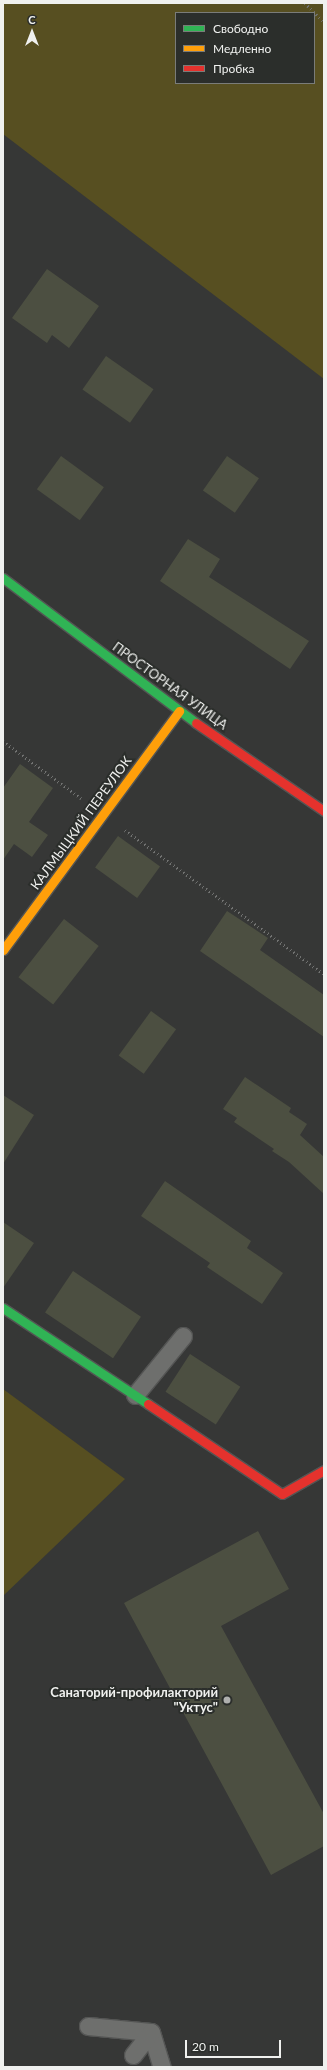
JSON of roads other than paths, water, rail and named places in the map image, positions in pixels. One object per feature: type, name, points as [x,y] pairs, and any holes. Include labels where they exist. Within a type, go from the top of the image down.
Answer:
[{"type":"street","name":"ПРОСТОРНАЯ УЛИЦА","points":[[3,578],[179,711],[324,811]]},
{"type":"street","name":"КАЛМЫЦКИЙ ПЕРЕУЛОК","points":[[3,950],[179,711]]},
{"type":"street","points":[[3,1308],[282,1494],[324,1470]]},
{"type":"lane","points":[[135,1395],[183,1336]]},
{"type":"lane","points":[[88,2026],[151,2032]]},
{"type":"lane","points":[[133,2055],[151,2032]]},
{"type":"lane","points":[[151,2032],[162,2067]]},
{"type":"place","name":"Санаторий-профилакторий \"Уктус\"","points":[[227,1700]]}]
